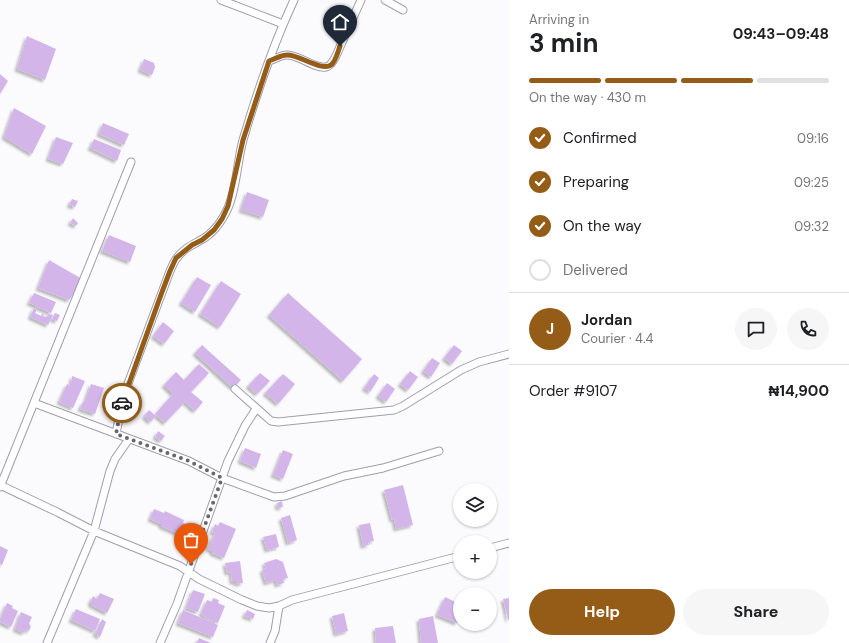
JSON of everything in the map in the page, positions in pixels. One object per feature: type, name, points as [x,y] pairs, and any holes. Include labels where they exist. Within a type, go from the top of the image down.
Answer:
[{"type":"street","points":[[221,0],[283,24]]},
{"type":"street","points":[[116,434],[123,397],[176,258],[214,230],[222,219],[228,206],[243,140],[269,61],[294,0]]},
{"type":"street","points":[[269,61],[288,54],[318,66],[326,67],[330,65],[335,58],[361,0]]},
{"type":"street","points":[[385,0],[403,10]]},
{"type":"street","points":[[131,162],[0,486],[94,531],[153,554],[188,571],[199,579],[252,604],[269,608],[279,606],[292,600],[453,558]]},
{"type":"street","points":[[234,389],[271,421],[278,422],[394,410],[461,370],[479,362],[509,354]]},
{"type":"street","points":[[34,403],[189,461],[222,478],[274,497],[285,496],[344,476],[383,468],[439,451]]},
{"type":"street","points":[[160,643],[177,604],[228,461],[245,426],[256,409]]},
{"type":"street","points":[[47,643],[94,531],[110,471],[115,458],[128,439]]},
{"type":"street","points":[[497,546],[509,543]]},
{"type":"street","points":[[270,643],[274,632],[279,606]]},
{"type":"building","points":[[27,36],[56,49],[45,80],[17,69]]},
{"type":"building","points":[[144,59],[154,63],[155,67],[152,75],[140,70]]},
{"type":"building","points":[[0,74],[8,81],[0,94]]},
{"type":"building","points":[[14,108],[46,126],[32,154],[4,137]]},
{"type":"building","points":[[103,123],[129,134],[124,145],[99,134]]},
{"type":"building","points":[[56,137],[73,143],[63,164],[48,159]]},
{"type":"building","points":[[94,139],[121,150],[117,161],[90,148]]},
{"type":"building","points":[[247,192],[269,200],[263,217],[241,210]]},
{"type":"building","points":[[72,199],[78,201],[75,207],[69,205]]},
{"type":"building","points":[[73,218],[78,223],[76,226],[70,223]]},
{"type":"building","points":[[109,235],[136,246],[130,262],[102,251]]},
{"type":"building","points":[[49,260],[84,280],[69,300],[38,288]]},
{"type":"building","points":[[197,277],[211,285],[195,312],[181,303]]},
{"type":"building","points":[[221,281],[241,294],[220,327],[200,314]]},
{"type":"building","points":[[34,293],[56,302],[51,313],[29,303]]},
{"type":"building","points":[[288,293],[362,359],[343,381],[269,315]]},
{"type":"building","points":[[34,308],[37,310],[35,313],[41,316],[43,313],[43,316],[46,317],[49,314],[53,315],[48,325],[30,317]]},
{"type":"building","points":[[55,313],[60,315],[57,321],[52,319]]},
{"type":"building","points":[[163,322],[174,331],[164,344],[153,336]]},
{"type":"building","points":[[202,345],[241,380],[233,388],[195,353]]},
{"type":"building","points":[[454,345],[462,351],[452,364],[444,358]]},
{"type":"building","points":[[432,358],[440,363],[431,377],[423,371]]},
{"type":"building","points":[[199,364],[209,373],[191,392],[203,402],[195,411],[185,402],[165,423],[155,414],[173,394],[164,385],[176,372],[184,380]]},
{"type":"building","points":[[410,371],[418,377],[408,390],[400,384]]},
{"type":"building","points":[[260,373],[270,381],[257,394],[248,386]]},
{"type":"building","points":[[283,374],[295,384],[278,404],[265,393]]},
{"type":"building","points":[[374,374],[379,378],[370,392],[364,388]]},
{"type":"building","points":[[72,376],[85,381],[73,408],[59,402],[67,384],[71,386]]},
{"type":"building","points":[[387,383],[395,389],[386,402],[378,396]]},
{"type":"building","points":[[91,384],[104,388],[95,414],[80,409],[83,402],[85,402]]},
{"type":"building","points":[[149,410],[156,416],[150,422],[144,416]]},
{"type":"building","points":[[158,431],[165,436],[161,441],[155,437]]},
{"type":"building","points":[[245,448],[261,454],[256,468],[240,461]]},
{"type":"building","points":[[283,450],[293,454],[283,479],[273,475]]},
{"type":"building","points":[[403,485],[413,525],[396,529],[384,490]]},
{"type":"building","points":[[282,501],[283,507],[278,508],[277,503]]},
{"type":"building","points":[[154,509],[164,513],[165,511],[184,520],[183,523],[187,525],[184,532],[180,531],[179,534],[150,519]]},
{"type":"building","points":[[290,515],[297,540],[288,543],[281,518]]},
{"type":"building","points":[[220,522],[236,529],[224,558],[212,553],[212,551],[208,549],[215,533],[212,532],[215,524],[218,526]]},
{"type":"building","points":[[370,523],[374,541],[368,542],[369,545],[363,546],[359,525]]},
{"type":"building","points":[[276,534],[279,547],[267,550],[263,537]]},
{"type":"building","points":[[0,546],[8,550],[2,565],[0,564]]},
{"type":"building","points":[[276,559],[283,562],[288,578],[283,579],[284,583],[277,585],[276,580],[266,583],[262,570],[266,568],[264,563]]},
{"type":"building","points":[[240,561],[243,583],[237,584],[236,582],[232,582],[231,572],[227,573],[225,563]]},
{"type":"building","points":[[193,590],[205,594],[198,612],[186,608]]},
{"type":"building","points":[[100,593],[114,599],[107,613],[91,605],[90,603],[93,596],[97,599]]},
{"type":"building","points":[[445,597],[453,601],[453,621],[437,615]]},
{"type":"building","points":[[213,598],[219,600],[218,603],[225,606],[218,623],[205,618],[201,614],[207,600],[212,602]]},
{"type":"building","points":[[509,598],[509,620],[508,620],[503,599]]},
{"type":"building","points":[[7,603],[18,611],[11,627],[0,622]]},
{"type":"building","points":[[76,609],[100,619],[95,631],[71,620]]},
{"type":"building","points":[[183,610],[218,625],[213,637],[178,623]]},
{"type":"building","points":[[247,610],[255,614],[253,619],[244,616]]},
{"type":"building","points":[[21,612],[32,617],[29,624],[31,626],[29,631],[25,630],[24,633],[15,629]]},
{"type":"building","points":[[344,613],[348,631],[336,634],[332,616]]},
{"type":"building","points":[[433,616],[438,643],[421,643],[419,619]]},
{"type":"building","points":[[102,619],[106,622],[100,637],[95,634]]},
{"type":"building","points":[[393,626],[396,643],[376,643],[375,628]]},
{"type":"building","points":[[199,638],[211,643],[197,643]]},
{"type":"way so far","points":[[122,403],[116,434],[189,461],[222,478],[191,564]]},
{"type":"route","points":[[122,403],[138,356],[176,258],[214,230],[222,219],[228,206],[243,140],[269,61],[288,54],[318,66],[326,67],[330,65],[335,58],[340,46]]}]
